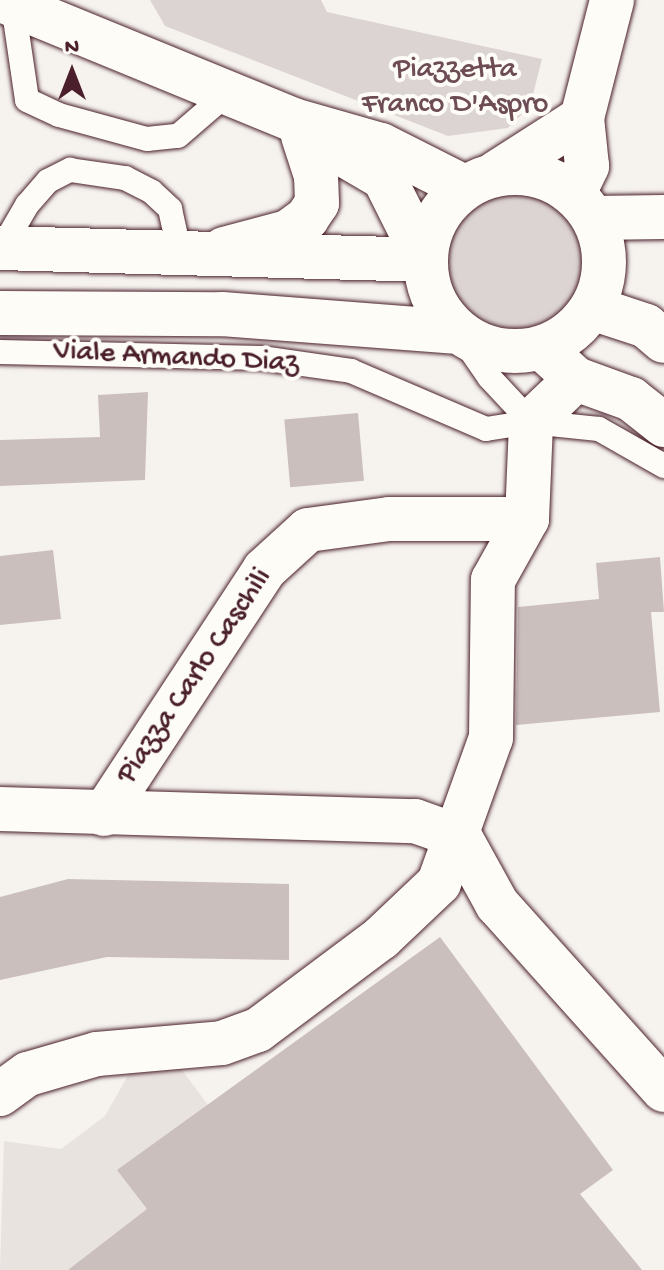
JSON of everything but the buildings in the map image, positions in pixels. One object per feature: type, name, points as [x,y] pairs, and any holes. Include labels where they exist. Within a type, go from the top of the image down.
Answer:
[{"type":"street","points":[[7,2],[229,92],[361,160],[384,178],[425,260],[438,308],[458,332],[513,352],[542,348],[568,335],[592,308],[605,257],[584,205],[587,166],[582,118],[612,0]]},
{"type":"street","points":[[425,260],[440,213],[480,180],[582,118]]},
{"type":"street","points":[[298,128],[381,145],[480,180],[530,173],[584,205],[652,216]]},
{"type":"street","points":[[198,250],[288,232],[307,218],[317,203],[316,176],[298,128]]},
{"type":"street","points":[[1,248],[198,250],[425,260]]},
{"type":"street","points":[[592,308],[646,326],[664,341]]},
{"type":"street","name":"Viale Armando Diaz","points":[[0,313],[222,314],[458,332]]},
{"type":"street","points":[[542,348],[576,379],[631,399],[664,425]]},
{"type":"street","points":[[0,1094],[28,1074],[97,1054],[222,1043],[258,1030],[393,927],[439,883],[460,837],[491,738],[493,580],[527,519],[531,422],[576,379]]},
{"type":"street","name":"Piazza Carlo Caschili","points":[[87,814],[264,570],[308,530],[389,519],[527,519]]},
{"type":"street","points":[[0,809],[87,814],[415,821],[460,837],[497,904],[664,1090]]},
{"type":"street","points":[[0,834],[87,814]]},
{"type":"lane","points":[[7,2],[27,100],[59,115],[147,139],[178,136],[229,92]]},
{"type":"lane","points":[[1,248],[27,205],[48,181],[70,170],[125,178],[152,192],[170,209],[198,250]]},
{"type":"lane","points":[[458,332],[489,377],[531,422]]},
{"type":"lane","name":"Viale Armando Diaz","points":[[0,352],[261,358],[351,371],[486,429],[531,422],[599,429],[664,466]]},
{"type":"shaded area","points":[[179,1066],[331,1270],[0,1270],[4,1141],[61,1149],[105,1116],[130,1072]]},
{"type":"green space","name":"Piazzetta Franco D'Aspro","points":[[150,0],[321,0],[327,12],[542,59],[530,106],[508,128],[448,136],[165,26]]},
{"type":"green space","points":[[516,190],[544,195],[567,211],[583,234],[588,262],[583,290],[567,313],[544,329],[516,334],[488,329],[465,313],[449,290],[444,262],[449,234],[465,211],[488,195]]}]
